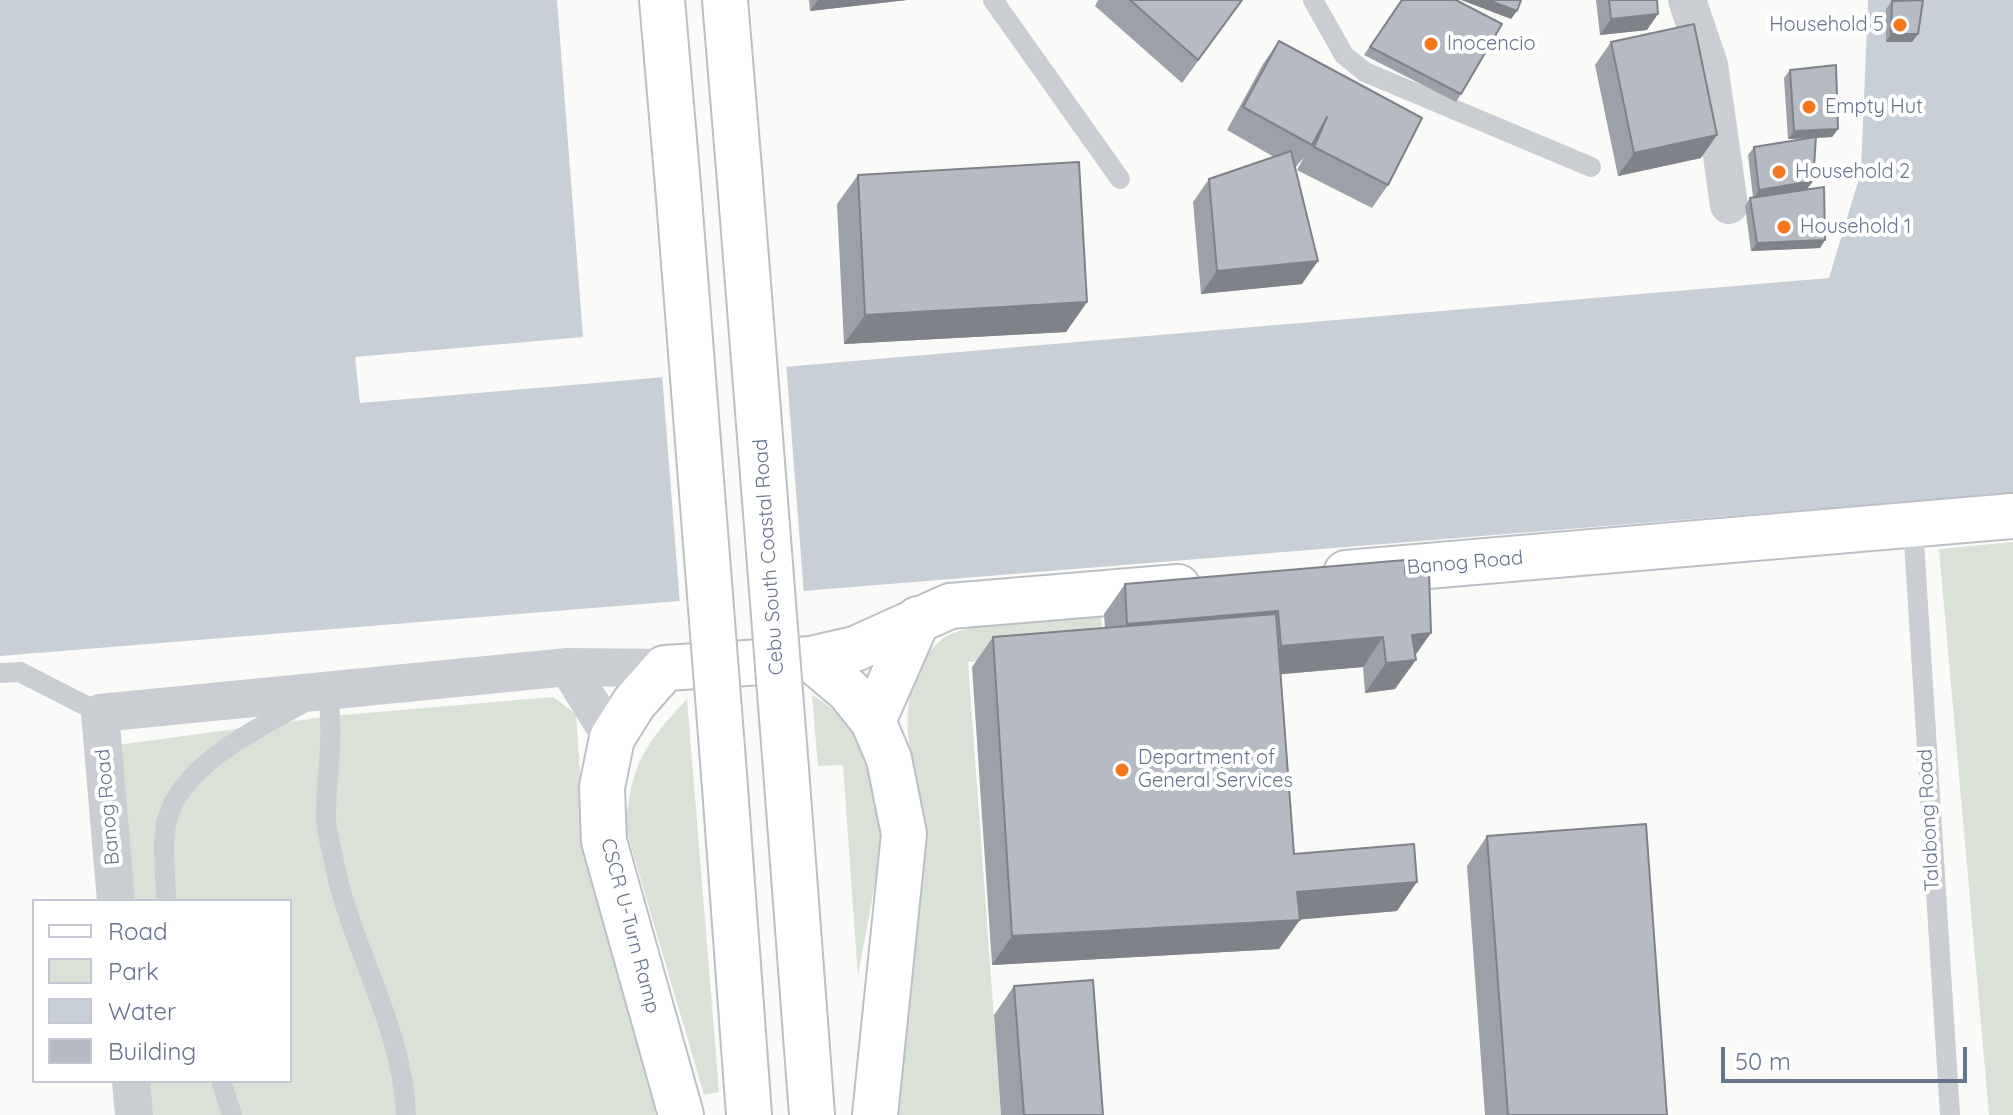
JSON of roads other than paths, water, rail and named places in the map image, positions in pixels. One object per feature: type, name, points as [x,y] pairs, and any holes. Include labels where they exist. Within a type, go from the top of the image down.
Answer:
[{"type":"main road","points":[[662,0],[749,1115]]},
{"type":"main road","name":"Cebu South Coastal Road","points":[[725,0],[812,1115]]},
{"type":"main road","name":"Banog Road","points":[[1311,576],[2013,516]]},
{"type":"main road","points":[[665,668],[811,659],[855,649],[950,606],[1217,584]]},
{"type":"main road","points":[[873,721],[918,619]]},
{"type":"main road","points":[[811,659],[849,691],[873,721],[889,759],[904,834],[875,1115]]},
{"type":"main road","name":"CSCR U-Turn Ramp","points":[[665,668],[634,703],[612,738],[602,787],[604,841],[681,1115]]},
{"type":"street","points":[[1687,0],[1709,65],[1729,205]]},
{"type":"street","points":[[100,713],[568,667],[665,668]]},
{"type":"street","points":[[568,667],[612,738]]},
{"type":"street","name":"Banog Road","points":[[100,713],[116,899]]},
{"type":"street","points":[[131,1083],[134,1115]]},
{"type":"lane","points":[[993,0],[1120,179]]},
{"type":"lane","points":[[1313,0],[1344,55],[1365,72],[1591,167]]},
{"type":"lane","name":"Talabong Road","points":[[1913,525],[1950,1115]]},
{"type":"lane","points":[[10,672],[100,713]]},
{"type":"lane","points":[[166,899],[167,821],[180,794],[213,758],[327,690],[332,716],[326,821],[350,919],[392,1040],[406,1094],[406,1115]]},
{"type":"lane","points":[[222,1083],[232,1115]]},
{"type":"water","points":[[0,0],[557,0],[583,337],[355,357],[360,403],[1829,278],[1861,172],[1868,0],[2013,0],[2013,493],[0,656]]},
{"type":"place","name":"Household 5","points":[[1900,25]]},
{"type":"place","name":"Inocencio","points":[[1431,44]]},
{"type":"place","name":"Empty Hut","points":[[1809,107]]},
{"type":"place","name":"Household 2","points":[[1779,172]]},
{"type":"place","name":"Household 1","points":[[1784,227]]},
{"type":"place","name":"Department of General Services","points":[[1122,770]]}]
